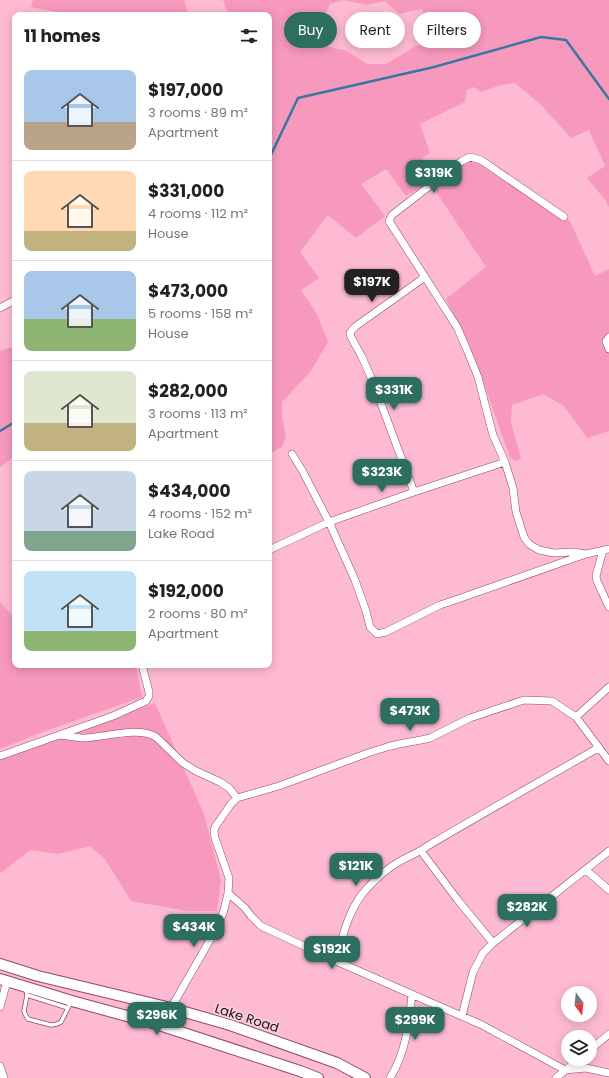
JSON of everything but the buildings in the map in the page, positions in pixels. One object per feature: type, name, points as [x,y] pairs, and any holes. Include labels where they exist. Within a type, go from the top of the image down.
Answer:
[{"type":"main road","name":"Lake Road","points":[[0,964],[38,976],[171,1008],[230,1025],[336,1063],[365,1078]]},
{"type":"main road","points":[[3,980],[27,991],[70,1004],[156,1024],[318,1078]]},
{"type":"street","points":[[564,217],[481,160],[470,157],[462,161],[392,215],[389,221],[457,327],[467,350],[478,377],[493,435],[505,462],[513,488],[516,512],[524,537],[529,544],[539,550],[554,553],[573,552],[586,554]]},
{"type":"street","points":[[414,492],[373,382],[350,333],[356,326],[424,277]]},
{"type":"street","points":[[0,308],[12,302]]},
{"type":"street","points":[[609,337],[606,341],[609,348]]},
{"type":"street","points":[[292,454],[329,522],[354,580],[366,611],[370,627],[377,634],[386,632],[440,605],[586,554],[606,550]]},
{"type":"street","points":[[272,549],[329,522],[505,462]]},
{"type":"street","points":[[606,550],[596,576],[609,607]]},
{"type":"street","points":[[0,756],[114,716],[146,701],[149,696],[149,692],[143,668]]},
{"type":"street","points":[[576,717],[609,687]]},
{"type":"street","points":[[171,1008],[218,926],[224,910],[228,893],[229,878],[215,838],[214,827],[237,798],[279,786],[386,747],[430,738],[470,718],[524,700],[552,701],[576,717],[609,761]]},
{"type":"street","points":[[60,735],[84,738],[133,732],[144,732],[151,734],[183,763],[220,782],[237,798]]},
{"type":"street","points":[[336,961],[355,905],[373,882],[386,870],[598,748]]},
{"type":"street","points":[[421,851],[457,899],[493,943]]},
{"type":"street","points":[[462,1016],[473,972],[483,953],[493,943],[609,851]]},
{"type":"street","points":[[586,870],[609,890]]},
{"type":"street","points":[[228,893],[245,908],[250,916],[261,926],[336,961],[482,1025],[565,1070],[586,1068],[609,1073]]},
{"type":"street","points":[[0,1005],[3,997],[3,980]]},
{"type":"street","points":[[390,1078],[402,1054],[406,1039],[412,994]]},
{"type":"street","points":[[597,1044],[609,1034]]},
{"type":"street","points":[[0,1066],[4,1078]]},
{"type":"street","points":[[556,1078],[570,1066]]},
{"type":"lane","points":[[27,991],[24,1011],[28,1019],[54,1025],[61,1022],[70,1004]]},
{"type":"shaded area","points":[[33,0],[184,0],[187,12],[56,12],[31,7]]},
{"type":"shaded area","points":[[223,0],[343,0],[330,4],[326,12],[284,12],[284,48],[334,48],[347,51],[367,64],[386,64],[413,48],[481,48],[481,12],[423,12],[422,9],[405,13],[397,12],[385,1],[367,5],[344,0],[609,0],[609,207],[606,201],[587,178],[605,166],[589,130],[571,138],[540,104],[515,83],[501,85],[481,92],[473,87],[467,90],[465,102],[420,124],[430,153],[422,158],[432,175],[432,181],[406,196],[386,169],[361,184],[385,216],[356,238],[328,215],[300,252],[319,278],[301,290],[317,314],[328,342],[311,371],[282,402],[282,416],[286,437],[282,447],[272,452],[272,12],[227,12]]},
{"type":"shaded area","points":[[467,162],[479,162],[570,221],[595,276],[609,269],[609,431],[587,438],[564,406],[543,394],[512,405],[511,423],[521,458],[516,461],[510,458],[474,356],[446,299],[486,267],[433,187]]},
{"type":"shaded area","points":[[12,347],[12,458],[0,467],[0,351]]},
{"type":"shaded area","points":[[0,602],[12,615],[12,668],[137,668],[142,697],[40,733],[0,749]]},
{"type":"shaded area","points":[[155,703],[204,814],[221,880],[217,911],[187,911],[131,901],[105,859],[90,846],[58,854],[30,850],[1,873],[0,759]]},
{"type":"waterway","points":[[272,153],[298,98],[434,67],[541,37],[566,40],[609,99]]},
{"type":"waterway","points":[[0,431],[12,424]]}]
